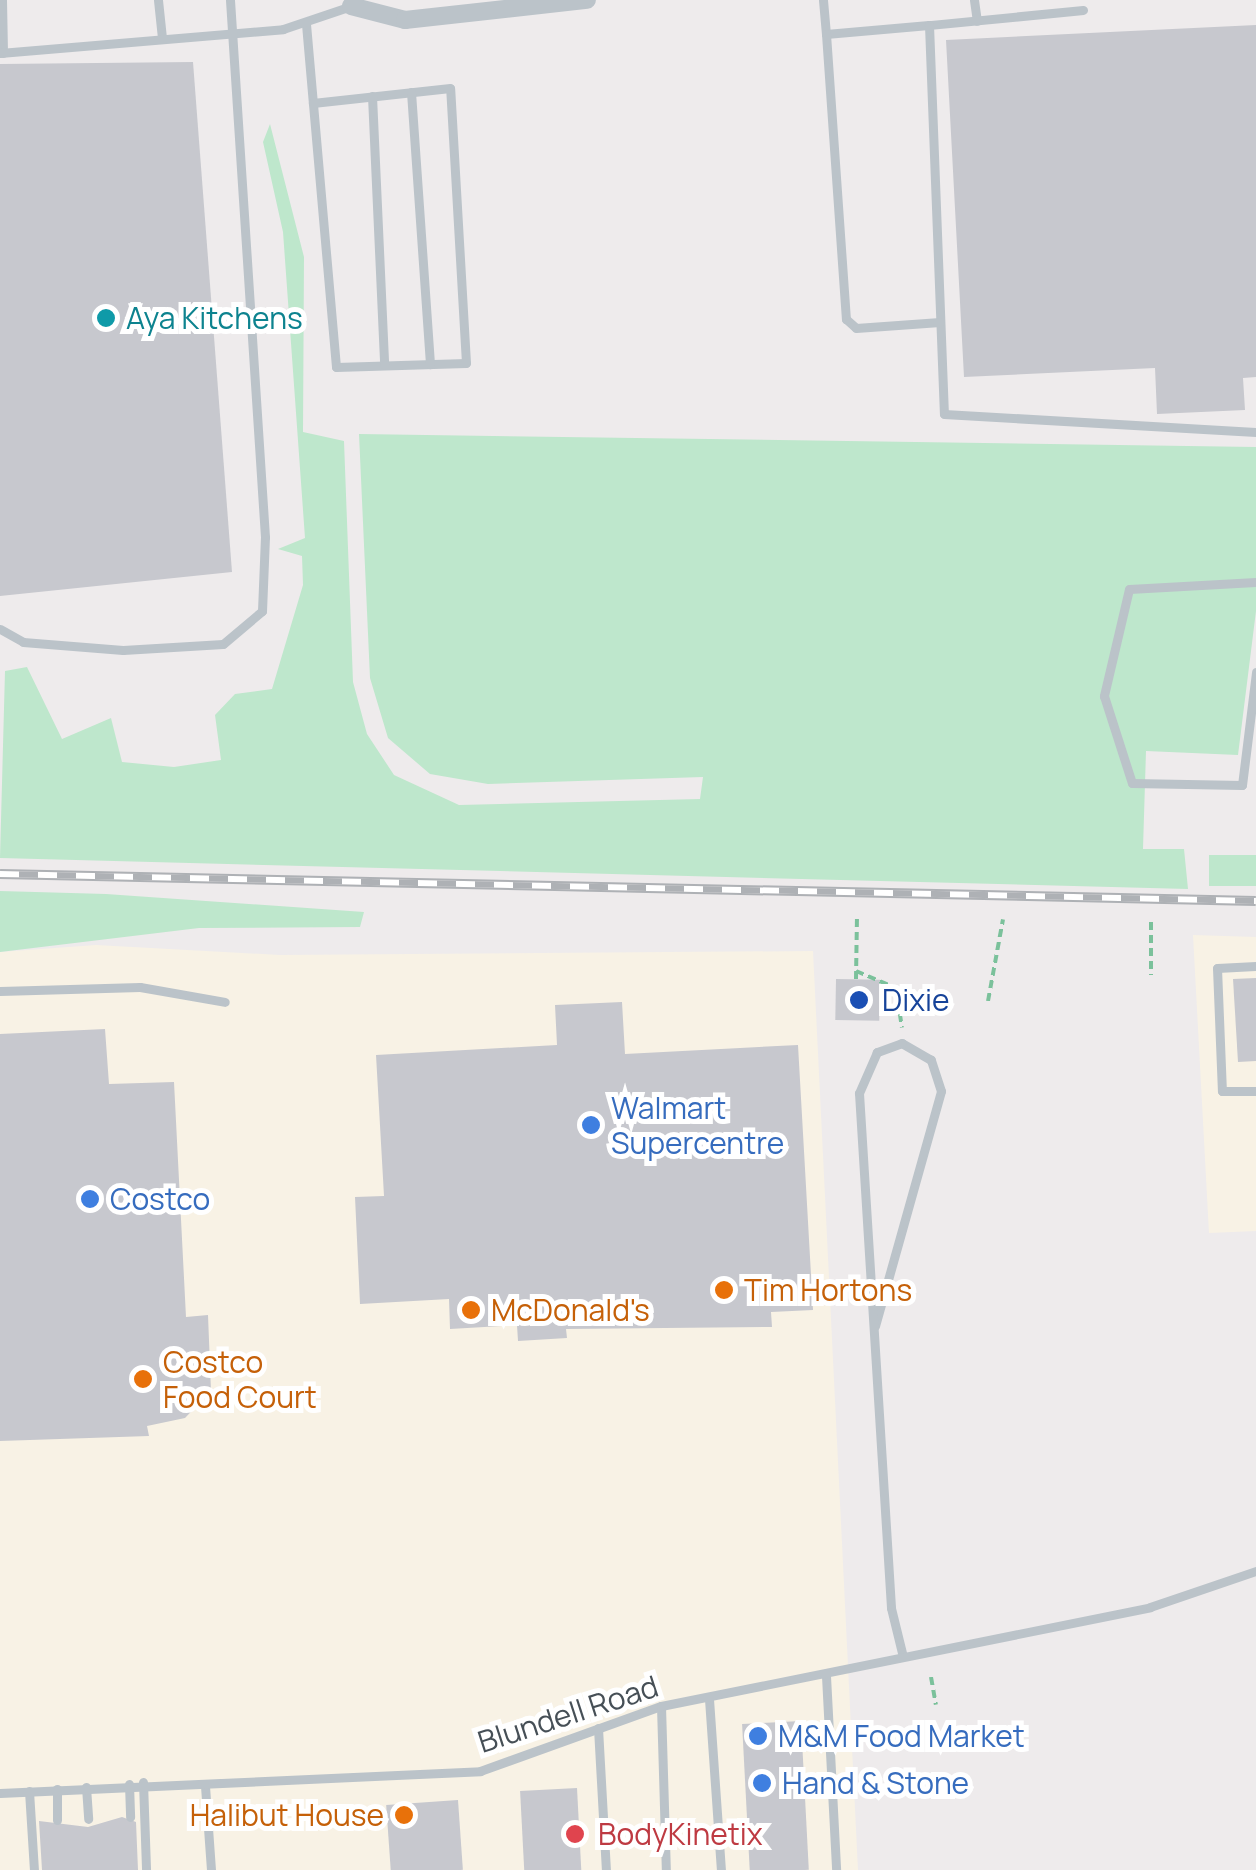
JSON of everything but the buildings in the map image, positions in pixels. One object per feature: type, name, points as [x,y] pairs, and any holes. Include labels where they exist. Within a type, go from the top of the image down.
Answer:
[{"type":"street","points":[[348,2],[405,20],[587,0]]},
{"type":"lane","points":[[2,0],[2,53],[306,24],[348,2]]},
{"type":"lane","points":[[158,0],[162,38]]},
{"type":"lane","points":[[0,629],[23,642],[123,650],[222,644],[262,611],[264,517],[230,0]]},
{"type":"lane","points":[[823,0],[846,319],[856,328],[940,322]]},
{"type":"lane","points":[[974,0],[977,21]]},
{"type":"lane","points":[[826,34],[1083,10]]},
{"type":"lane","points":[[306,24],[336,366],[466,364],[450,88],[313,103]]},
{"type":"lane","points":[[928,25],[944,414],[1256,432]]},
{"type":"lane","points":[[410,92],[430,364]]},
{"type":"lane","points":[[372,96],[384,365]]},
{"type":"lane","points":[[1256,582],[1129,589],[1104,696],[1132,783],[1242,785],[1256,672]]},
{"type":"lane","points":[[1256,966],[1218,968],[1222,1090],[1256,1091]]},
{"type":"lane","points":[[0,992],[140,987],[225,1002]]},
{"type":"lane","points":[[874,1326],[940,1091],[931,1060],[902,1043],[876,1052],[859,1093],[892,1608],[904,1658]]},
{"type":"lane","name":"Blundell Road","points":[[0,1793],[144,1782],[205,1786],[480,1771],[661,1706],[826,1676],[1150,1607],[1256,1572]]},
{"type":"lane","points":[[826,1676],[836,1870]]},
{"type":"lane","points":[[709,1699],[721,1870]]},
{"type":"lane","points":[[661,1706],[666,1870]]},
{"type":"lane","points":[[598,1728],[606,1870]]},
{"type":"lane","points":[[144,1782],[146,1870]]},
{"type":"lane","points":[[129,1784],[130,1817]]},
{"type":"lane","points":[[86,1786],[88,1819]]},
{"type":"lane","points":[[205,1786],[210,1870]]},
{"type":"lane","points":[[56,1789],[57,1820]]},
{"type":"lane","points":[[29,1790],[34,1870]]},
{"type":"path","points":[[856,979],[857,916]]},
{"type":"path","points":[[988,1000],[1003,918]]},
{"type":"path","points":[[1151,922],[1152,975]]},
{"type":"path","points":[[856,971],[886,978],[900,996],[902,1043]]},
{"type":"path","points":[[900,996],[920,995]]},
{"type":"path","points":[[930,1677],[936,1705]]},
{"type":"shaded area","points":[[1193,935],[1256,937],[1256,1231],[1209,1233]]},
{"type":"shaded area","points":[[96,945],[280,955],[813,951],[858,1870],[0,1870],[0,952]]},
{"type":"green space","points":[[270,124],[304,257],[303,432],[344,441],[353,682],[367,734],[394,775],[459,805],[700,799],[703,777],[488,784],[430,774],[388,738],[370,678],[359,434],[1256,447],[1256,611],[1238,755],[1146,751],[1143,849],[1184,849],[1188,889],[0,858],[5,671],[27,667],[62,739],[111,718],[122,762],[174,767],[221,760],[215,715],[235,694],[272,689],[303,585],[302,556],[278,549],[305,538],[283,232],[263,142]]},
{"type":"green space","points":[[1209,855],[1256,855],[1256,886],[1209,886]]},
{"type":"green space","points":[[0,891],[106,894],[364,912],[360,927],[199,928],[0,952]]},
{"type":"railway","points":[[0,874],[1256,901]]},
{"type":"place","name":"Aya Kitchens","points":[[106,318]]},
{"type":"place","name":"Dixie","points":[[859,1000]]},
{"type":"place","name":"Walmart Supercentre","points":[[591,1125]]},
{"type":"place","name":"Costco","points":[[90,1199]]},
{"type":"place","name":"Tim Hortons","points":[[724,1290]]},
{"type":"place","name":"McDonald's","points":[[471,1310]]},
{"type":"place","name":"Costco Food Court","points":[[143,1379]]},
{"type":"place","name":"M&M Food Market","points":[[758,1736]]},
{"type":"place","name":"Hand & Stone","points":[[762,1783]]},
{"type":"place","name":"Halibut House","points":[[404,1815]]},
{"type":"place","name":"BodyKinetix","points":[[575,1834]]}]
